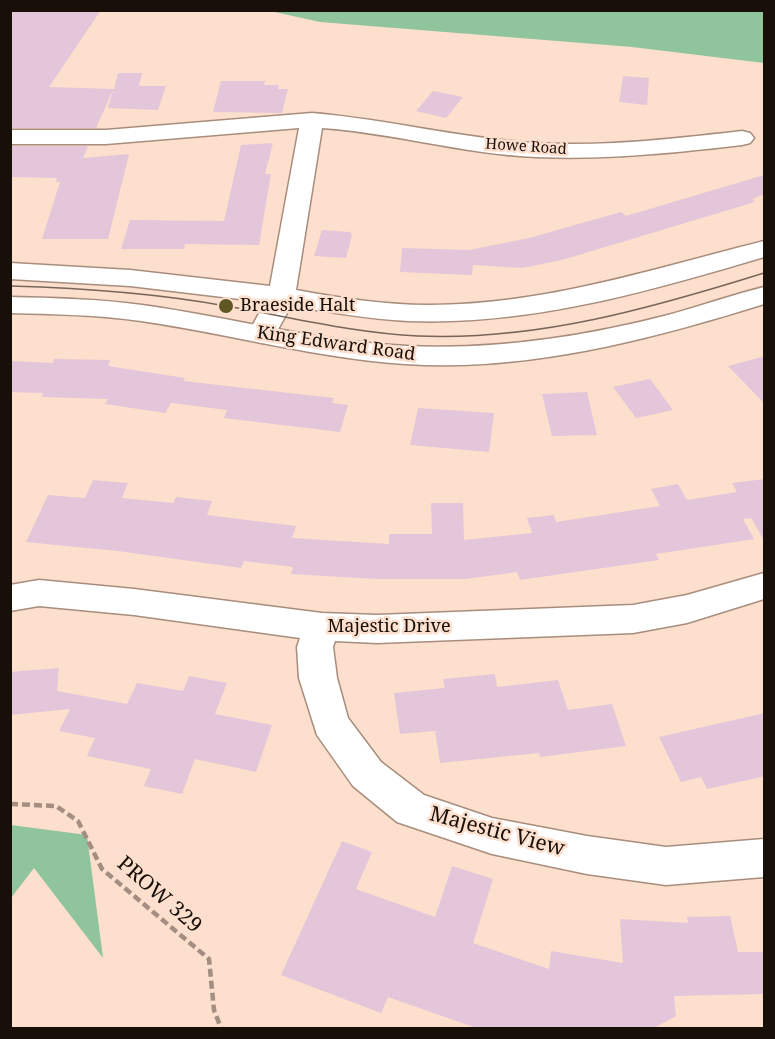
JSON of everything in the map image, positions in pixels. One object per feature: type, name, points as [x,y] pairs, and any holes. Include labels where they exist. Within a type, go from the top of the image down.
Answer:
[{"type":"street","name":"Howe Road","points":[[10,137],[106,137],[312,120],[363,124],[502,147],[536,150],[652,148],[742,138]]},
{"type":"street","points":[[262,334],[282,296],[312,120]]},
{"type":"street","points":[[10,271],[161,279],[371,311],[430,313],[498,310],[582,296],[765,249]]},
{"type":"street","name":"King Edward Road","points":[[10,305],[120,310],[398,354],[501,354],[610,338],[765,295]]},
{"type":"street","name":"Majestic Drive","points":[[10,598],[39,593],[122,601],[322,627],[463,628],[633,619],[687,609],[765,586]]},
{"type":"street","name":"Majestic View","points":[[322,627],[315,647],[318,678],[331,724],[367,774],[411,809],[492,836],[587,855],[666,867],[765,858]]},
{"type":"path","name":"PROW 329","points":[[10,804],[56,806],[78,821],[102,869],[209,959],[214,1010],[221,1029]]},
{"type":"green space","points":[[270,11],[764,11],[764,63],[632,47],[320,22]]},
{"type":"green space","points":[[11,825],[87,835],[103,958],[34,868],[11,898]]},
{"type":"building","points":[[10,10],[101,10],[49,87],[114,89],[118,73],[142,73],[139,86],[166,86],[158,110],[108,108],[113,90],[96,128],[10,128]]},
{"type":"building","points":[[623,76],[649,78],[647,105],[619,102]]},
{"type":"building","points":[[221,81],[265,81],[264,85],[279,85],[278,89],[288,89],[282,113],[213,112]]},
{"type":"building","points":[[433,91],[463,97],[446,118],[416,111]]},
{"type":"building","points":[[273,143],[265,174],[271,174],[259,245],[185,244],[184,249],[121,249],[130,220],[224,221],[241,145]]},
{"type":"building","points":[[10,146],[88,146],[83,158],[129,154],[108,239],[42,239],[60,182],[56,182],[57,178],[10,177]]},
{"type":"building","points":[[764,175],[765,194],[752,199],[755,202],[562,260],[522,268],[473,265],[472,275],[400,272],[402,248],[469,250],[529,238],[621,212],[626,216]]},
{"type":"building","points":[[322,230],[350,232],[352,235],[346,258],[314,256]]},
{"type":"building","points":[[765,356],[765,404],[728,366]]},
{"type":"building","points":[[54,359],[110,360],[108,366],[185,378],[183,381],[334,398],[332,403],[348,405],[340,432],[224,418],[227,410],[171,403],[165,413],[105,404],[108,399],[42,397],[43,393],[10,392],[10,361],[53,363]]},
{"type":"building","points":[[650,379],[673,410],[636,418],[613,387]]},
{"type":"building","points":[[587,392],[597,435],[552,436],[542,394]]},
{"type":"building","points":[[418,408],[494,413],[489,452],[410,445]]},
{"type":"building","points":[[765,479],[765,542],[751,518],[743,519],[754,539],[656,554],[659,560],[520,580],[517,572],[466,579],[376,579],[291,574],[293,567],[244,561],[241,568],[118,551],[26,542],[48,495],[85,498],[93,480],[128,483],[122,498],[173,503],[176,497],[212,501],[207,515],[296,526],[292,538],[389,544],[389,534],[432,534],[431,503],[463,503],[464,540],[532,533],[527,518],[554,515],[556,522],[660,506],[651,489],[678,484],[687,500],[737,492],[732,483]]},
{"type":"building","points":[[59,668],[57,691],[127,704],[137,683],[183,691],[189,676],[227,683],[215,714],[272,725],[256,772],[195,759],[182,794],[144,786],[151,769],[87,756],[95,738],[59,731],[70,709],[10,715],[10,672]]},
{"type":"building","points":[[495,674],[497,687],[558,680],[568,710],[612,704],[626,746],[540,757],[539,753],[440,763],[435,731],[400,734],[394,693],[445,688],[443,679]]},
{"type":"building","points":[[765,713],[765,776],[707,789],[701,777],[681,782],[659,737]]},
{"type":"building","points":[[342,841],[372,852],[356,889],[435,917],[452,866],[493,879],[473,943],[549,969],[551,951],[623,963],[620,919],[688,923],[687,917],[730,916],[738,952],[765,952],[765,994],[674,996],[676,1016],[652,1029],[479,1029],[388,997],[381,1013],[281,975]]},
{"type":"tram line","points":[[10,286],[146,294],[199,301],[370,332],[418,336],[462,336],[507,333],[594,320],[637,310],[764,273]]},
{"type":"place","name":"Braeside Halt","points":[[226,306]]}]
